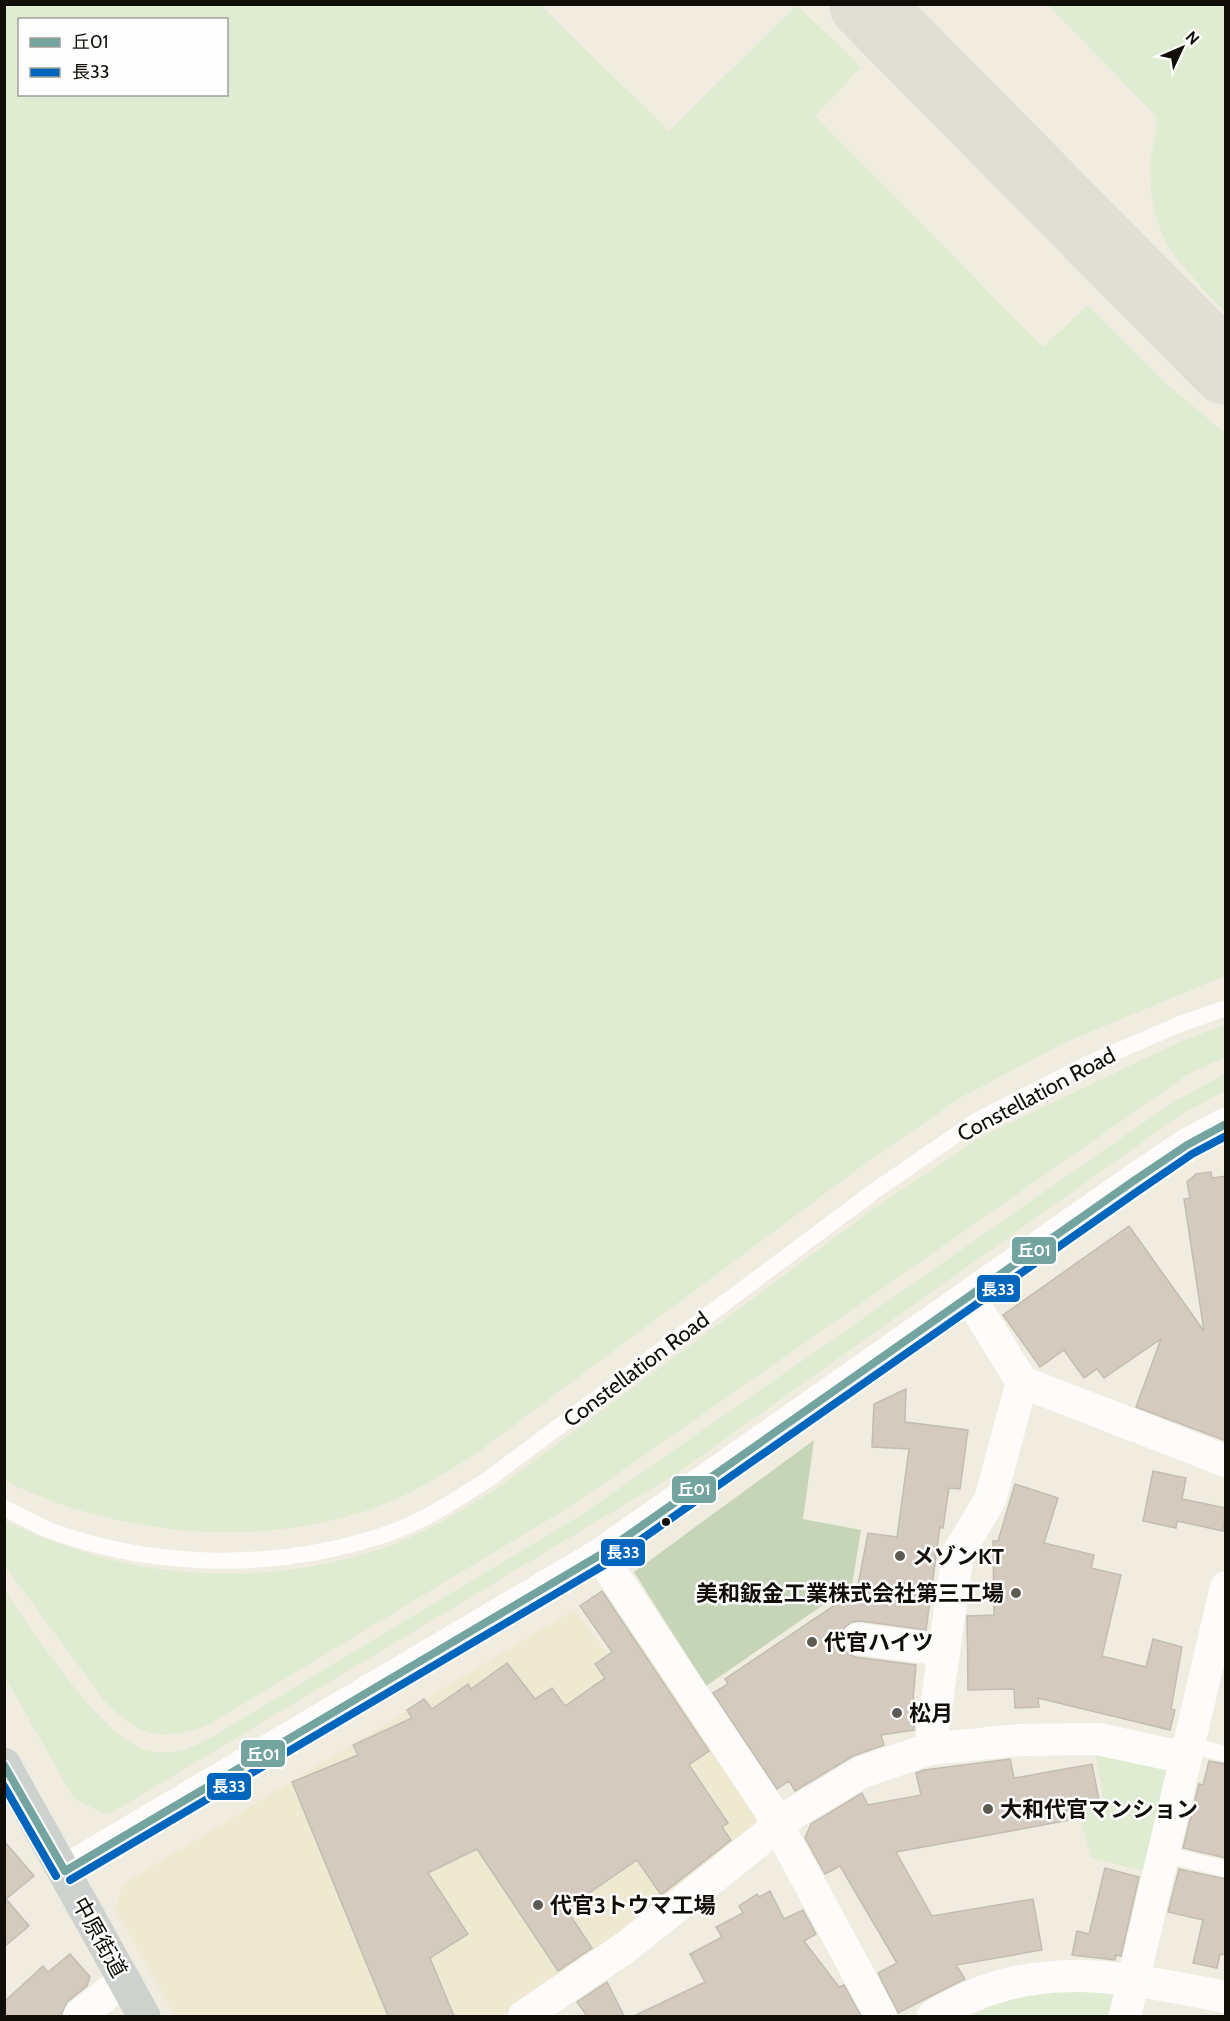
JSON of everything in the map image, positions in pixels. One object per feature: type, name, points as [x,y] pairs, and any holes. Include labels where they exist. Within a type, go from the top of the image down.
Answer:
[{"type":"main road","name":"中原街道","points":[[4,1764],[144,2016]]},
{"type":"street","points":[[65,1871],[600,1555],[1187,1145],[1226,1124]]},
{"type":"street","points":[[969,1296],[1022,1382],[1226,1461]]},
{"type":"street","points":[[930,1749],[958,1552],[990,1500],[1022,1382]]},
{"type":"street","points":[[600,1555],[779,1826],[881,2016]]},
{"type":"street","points":[[1125,2016],[1187,1751],[1219,1642],[1226,1587]]},
{"type":"street","points":[[858,1639],[944,1650]]},
{"type":"street","points":[[524,2016],[626,1947],[795,1813],[862,1772],[930,1749],[1020,1740],[1098,1739],[1187,1751]]},
{"type":"street","points":[[933,2016],[1011,1982],[1075,1974],[1134,1979],[1226,1997]]},
{"type":"street","points":[[79,2016],[123,1981]]},
{"type":"lane","name":"Constellation Road","points":[[4,1508],[52,1531],[100,1546],[177,1559],[248,1562],[309,1554],[382,1536],[441,1510],[490,1478],[863,1200],[976,1121],[1085,1065],[1180,1024],[1226,1008]]},
{"type":"lane","points":[[1187,1751],[1226,1754]]},
{"type":"lane","points":[[1163,1854],[1226,1869]]},
{"type":"shaded area","points":[[574,1609],[613,1661],[645,1640],[763,1821],[601,1953],[501,2016],[175,2016],[115,1910],[123,1884]]},
{"type":"green space","points":[[5,4],[540,5],[669,131],[797,5],[861,67],[815,116],[1043,347],[1088,305],[1168,385],[1225,433],[1225,976],[1066,1042],[960,1098],[855,1171],[477,1453],[426,1484],[394,1500],[347,1516],[298,1527],[248,1532],[198,1531],[147,1526],[98,1515],[50,1500],[5,1481]]},
{"type":"green space","points":[[1048,5],[1225,5],[1225,312],[1180,263],[1161,231],[1151,191],[1150,166],[1156,116]]},
{"type":"green space","points":[[1225,1025],[1225,1057],[1187,1075],[576,1503],[208,1725],[177,1734],[153,1734],[131,1724],[119,1715],[106,1703],[5,1566],[5,1521],[51,1541],[98,1556],[145,1567],[193,1573],[241,1574],[289,1570],[338,1561],[386,1547],[416,1535],[499,1487],[880,1204],[982,1136],[1184,1040]]},
{"type":"green space","points":[[1225,1074],[1225,1091],[1182,1114],[676,1474],[108,1815],[74,1799],[5,1677],[5,1591],[51,1657],[91,1707],[112,1728],[132,1743],[151,1751],[168,1752],[183,1750],[205,1741],[581,1515],[1173,1102]]},
{"type":"green space","points":[[814,1440],[803,1519],[861,1530],[852,1585],[706,1686],[634,1572]]},
{"type":"green space","points":[[1095,1751],[1161,1762],[1171,1773],[1148,1872],[1091,1858],[1078,1808],[1104,1802]]},
{"type":"green space","points":[[1039,1990],[1114,1990],[1108,2016],[971,2016],[989,2007]]},
{"type":"building","points":[[1211,1172],[1212,1178],[1226,1176],[1226,1441],[1136,1407],[1161,1339],[1104,1378],[1097,1369],[1084,1378],[1064,1350],[1040,1367],[1003,1315],[1129,1226],[1204,1331],[1184,1199],[1190,1198],[1187,1182],[1196,1174]]},
{"type":"building","points":[[906,1389],[905,1422],[968,1430],[960,1489],[949,1488],[943,1528],[940,1527],[926,1630],[860,1621],[852,1622],[844,1628],[840,1637],[847,1653],[855,1657],[916,1665],[913,1700],[914,1730],[881,1735],[884,1745],[853,1756],[795,1791],[789,1781],[777,1789],[713,1693],[728,1684],[725,1679],[857,1590],[868,1533],[897,1537],[909,1449],[872,1447],[874,1404]]},
{"type":"building","points":[[1153,1471],[1186,1478],[1182,1499],[1226,1508],[1223,1531],[1177,1521],[1176,1528],[1143,1521]]},
{"type":"building","points":[[1015,1484],[1058,1498],[1044,1543],[1094,1555],[1091,1568],[1121,1575],[1102,1656],[1146,1667],[1153,1639],[1182,1647],[1171,1709],[1175,1710],[1170,1730],[1038,1698],[1039,1707],[1015,1708],[1014,1689],[968,1690],[967,1616],[994,1615],[993,1541],[998,1541]]},
{"type":"building","points":[[602,1591],[709,1751],[689,1765],[728,1823],[722,1827],[731,1840],[661,1895],[637,1860],[566,1909],[592,1948],[558,1971],[477,1849],[428,1873],[468,1934],[430,1958],[454,2016],[388,2016],[292,1782],[358,1755],[353,1745],[412,1718],[407,1710],[424,1699],[432,1709],[468,1684],[471,1689],[507,1663],[535,1699],[552,1688],[565,1706],[605,1678],[595,1664],[612,1652],[580,1606]]},
{"type":"building","points":[[1010,1759],[1014,1778],[1092,1764],[1099,1800],[1073,1805],[1076,1819],[896,1852],[932,1916],[1033,1899],[1042,1950],[956,1965],[965,1979],[898,2013],[878,1973],[897,1963],[840,1866],[825,1874],[805,1838],[811,1824],[862,1793],[868,1805],[921,1795],[916,1773],[924,1770]]},
{"type":"building","points":[[1209,1761],[1226,1764],[1226,1858],[1183,1848],[1199,1784],[1203,1785]]},
{"type":"building","points":[[4,1841],[34,1876],[6,1899],[29,1926],[4,1947]]},
{"type":"building","points":[[1105,1868],[1139,1877],[1121,1956],[1116,1955],[1115,1960],[1072,1955],[1077,1931],[1089,1934]]},
{"type":"building","points":[[1179,1869],[1226,1879],[1226,1955],[1220,1954],[1217,1968],[1193,1963],[1203,1920],[1168,1912]]},
{"type":"building","points":[[770,1891],[784,1919],[803,1910],[816,1934],[804,1941],[839,1987],[844,1985],[861,2016],[634,2016],[705,1982],[690,1954],[722,1937],[716,1927],[743,1913],[739,1906],[757,1894],[759,1897]]},
{"type":"building","points":[[70,1954],[90,1977],[87,1986],[67,2002],[61,2016],[4,2016],[4,2002],[43,1966],[48,1972]]},
{"type":"building","points":[[607,1982],[624,2016],[587,2016],[577,2002]]},
{"type":"taxiway","points":[[865,4],[1226,369]]},
{"type":"transit line","name":"丘01","points":[[65,1871],[600,1555],[1132,1182],[1187,1145],[1226,1124]]},
{"type":"transit line","name":"長33","points":[[70,1880],[606,1564],[1138,1191],[1192,1154],[1226,1136]]},
{"type":"transit line","name":"丘01","points":[[4,1765],[65,1871]]},
{"type":"transit line","name":"長33","points":[[4,1786],[56,1876]]},
{"type":"place","name":"メゾンKT","points":[[900,1556]]},
{"type":"place","name":"美和鈑金工業株式会社第三工場","points":[[1016,1593]]},
{"type":"place","name":"代官ハイツ","points":[[812,1642]]},
{"type":"place","name":"松月","points":[[897,1713]]},
{"type":"place","name":"大和代官マンション","points":[[988,1809]]},
{"type":"place","name":"代官3トウマ工場","points":[[538,1905]]}]
